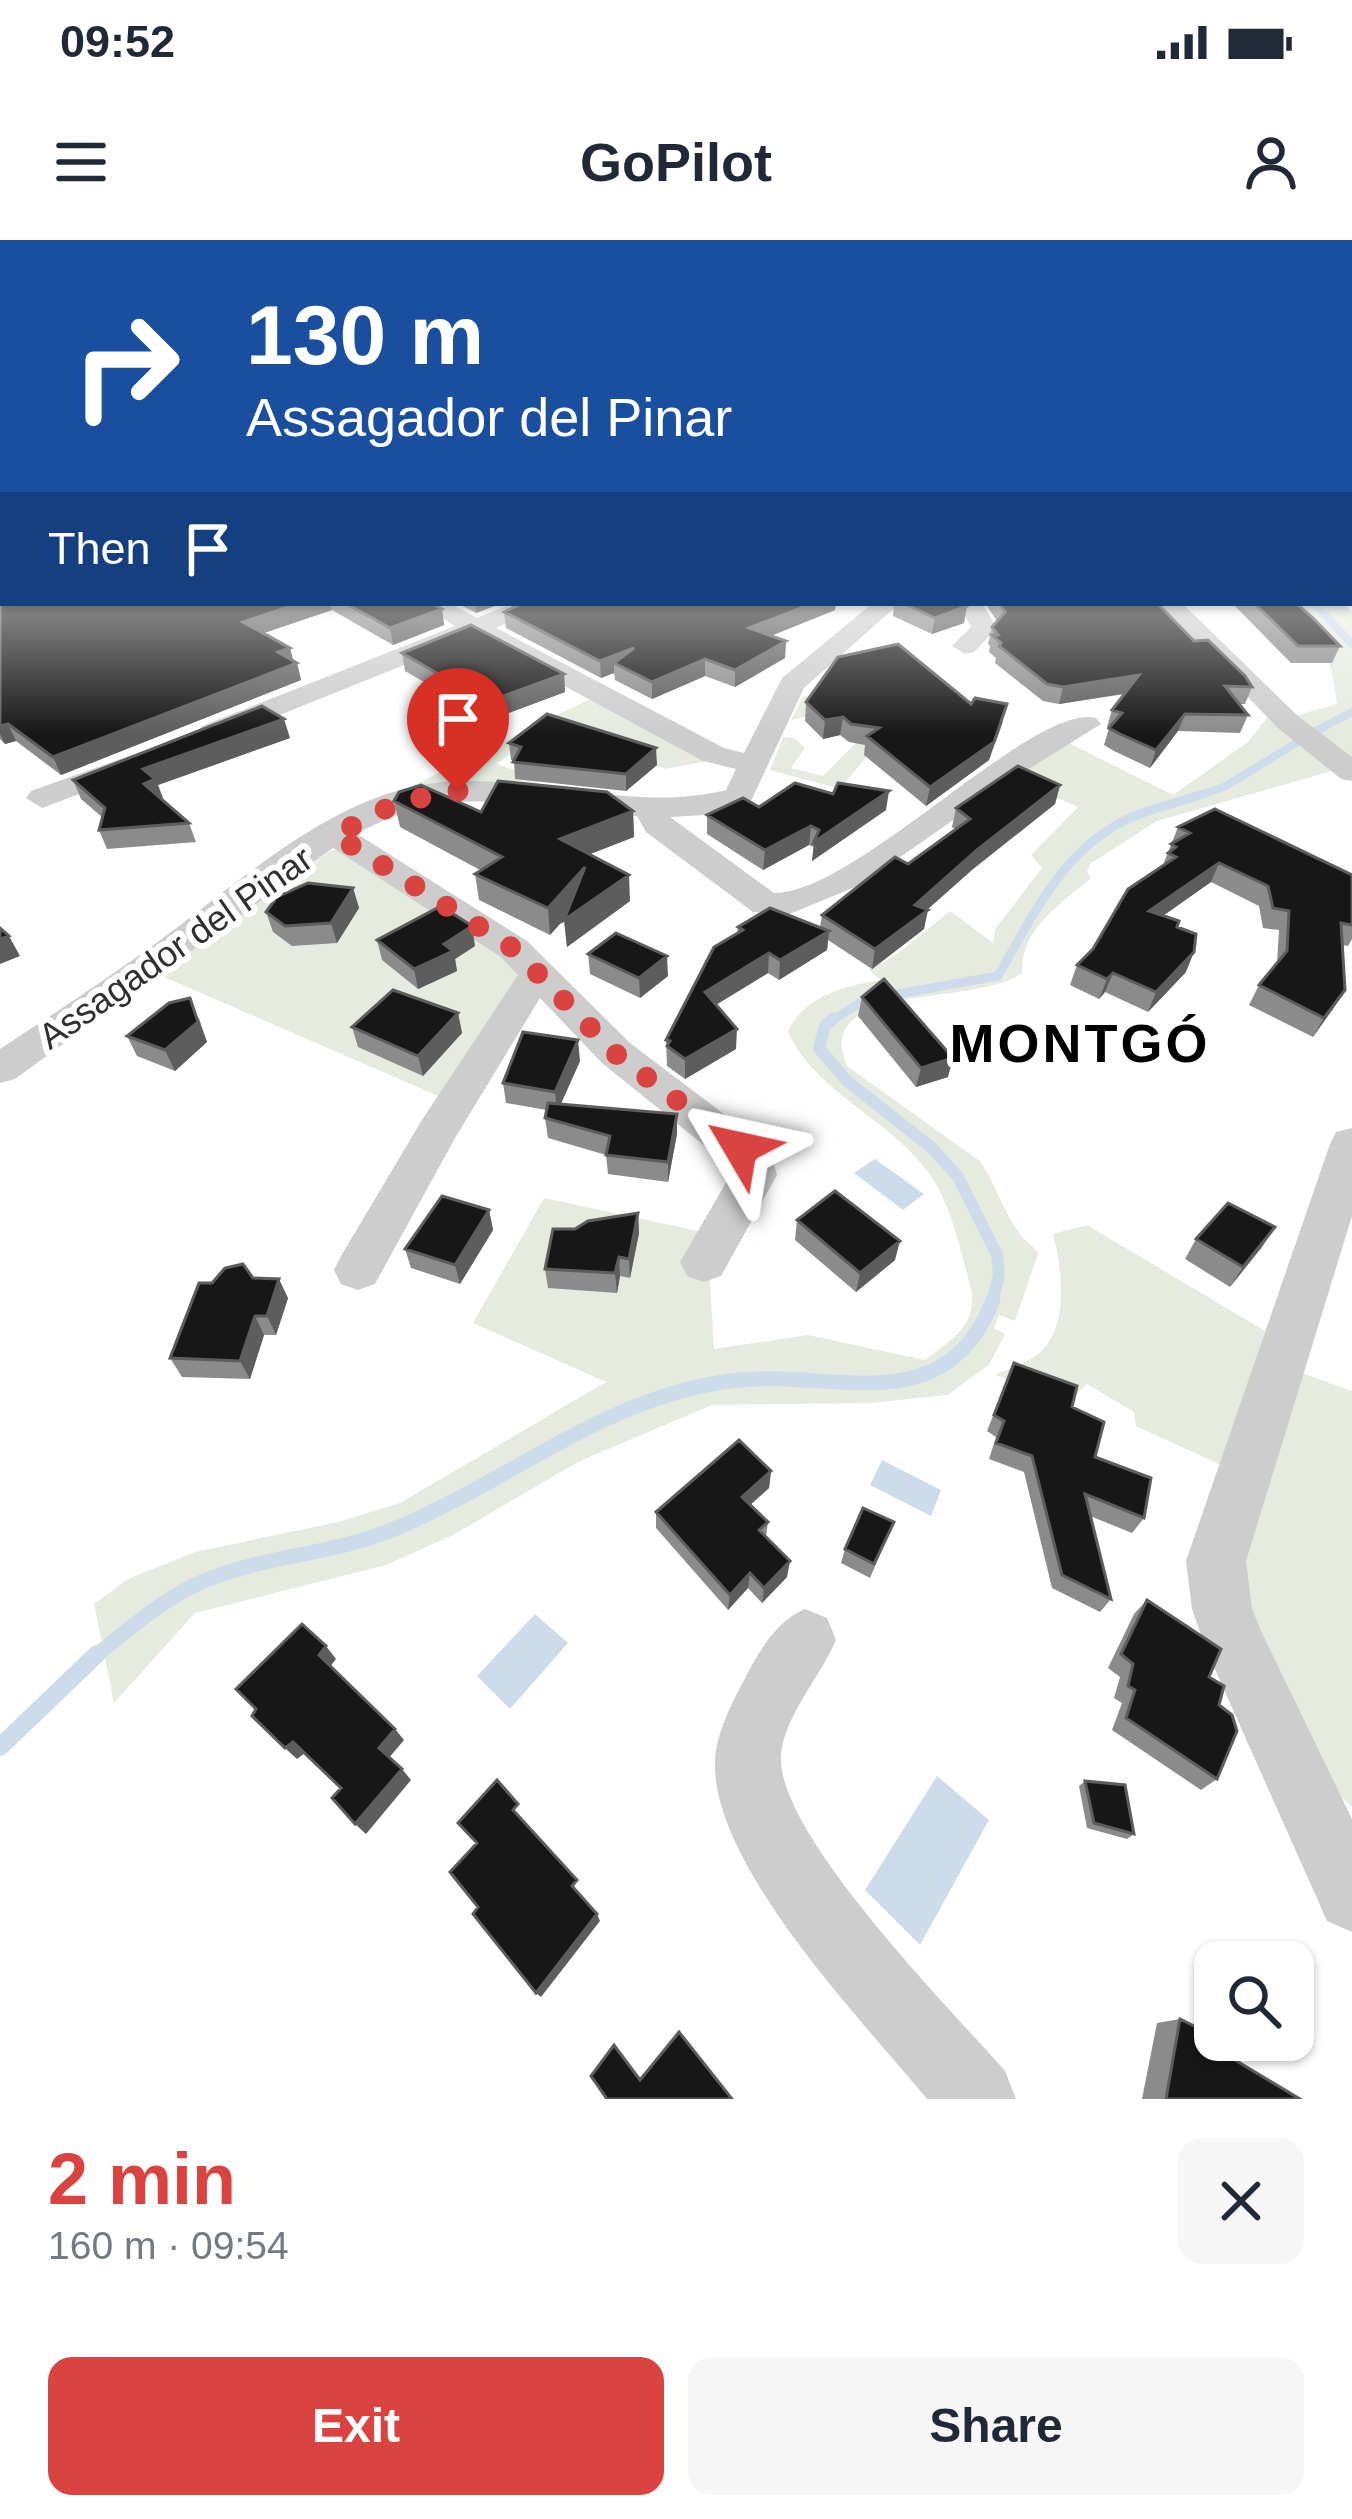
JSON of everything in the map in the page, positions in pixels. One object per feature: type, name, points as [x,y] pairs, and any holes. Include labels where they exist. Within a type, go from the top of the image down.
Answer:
[{"type":"street","points":[[435,606],[714,755],[754,764]]},
{"type":"street","points":[[186,742],[529,606]]},
{"type":"street","name":"Assagador del Pinar","points":[[0,1069],[335,835],[390,805],[444,791],[647,806],[731,799],[744,791],[792,684],[884,606]]},
{"type":"street","points":[[965,646],[984,628],[972,606]]},
{"type":"street","points":[[1171,606],[1288,722],[1352,772]]},
{"type":"street","points":[[647,806],[658,825],[766,904],[787,907],[845,879],[1000,773],[1086,724]]},
{"type":"street","points":[[42,798],[146,758]]},
{"type":"street","points":[[335,835],[514,949],[616,1054],[753,1160],[754,1175],[704,1262]]},
{"type":"street","points":[[358,1270],[437,1131],[522,994],[540,975]]},
{"type":"street","points":[[1347,1875],[1236,1647],[1222,1610],[1216,1561],[1352,1144]]},
{"type":"street","points":[[805,1640],[751,1739],[747,1760],[752,1790],[786,1866],[805,1893],[977,2099]]},
{"type":"shaded area","points":[[1292,606],[1346,606],[1352,611],[1352,761],[1294,716],[1337,704],[1324,648]]},
{"type":"shaded area","points":[[803,696],[844,698],[895,722],[840,789],[770,770],[783,737],[794,738],[805,748],[791,768],[823,776],[868,731],[816,715],[791,720]]},
{"type":"shaded area","points":[[592,698],[707,761],[666,769],[635,759],[513,752],[497,764],[538,778],[536,783],[515,781],[511,789],[412,786]]},
{"type":"shaded area","points":[[1269,715],[1332,771],[1157,821],[1090,864],[1091,878],[1035,930],[1023,957],[1022,973],[1001,983],[875,1008],[853,1020],[842,1039],[847,1066],[981,1162],[1013,1224],[1038,1254],[1015,1321],[999,1315],[994,1328],[1005,1334],[989,1365],[947,1395],[870,1403],[712,1405],[580,1461],[451,1536],[386,1565],[195,1613],[114,1703],[94,1604],[128,1579],[195,1552],[338,1522],[400,1503],[606,1382],[473,1323],[544,1198],[707,1233],[714,1349],[808,1335],[925,1360],[952,1340],[969,1316],[972,1293],[943,1198],[903,1144],[839,1093],[801,1055],[788,1032],[794,1020],[814,1002],[839,990],[880,980],[869,970],[950,911],[993,943],[995,929],[1042,868],[1031,855],[1078,807],[1012,778],[1069,743],[1173,795],[1248,742]]},
{"type":"shaded area","points":[[332,850],[340,850],[500,953],[518,974],[517,984],[445,1099],[155,973]]},
{"type":"shaded area","points":[[1087,1225],[1265,1331],[1223,1466],[1136,1426],[1134,1412],[1087,1384],[1068,1403],[995,1375],[1034,1357],[1048,1343],[1061,1297],[1053,1234]]},
{"type":"shaded area","points":[[1297,1371],[1352,1391],[1352,1807],[1329,1785],[1252,1636],[1241,1569]]},
{"type":"water","points":[[875,1159],[924,1194],[903,1210],[854,1173]]},
{"type":"water","points":[[882,1460],[941,1490],[931,1516],[870,1485]]},
{"type":"water","points":[[535,1614],[568,1643],[510,1709],[477,1676]]},
{"type":"water","points":[[937,1776],[989,1820],[920,1945],[865,1890]]},
{"type":"building","points":[[0,606],[291,606],[243,622],[290,648],[278,652],[297,663],[53,757],[8,724],[0,726]]},
{"type":"building","points":[[350,606],[442,609],[390,628]]},
{"type":"building","points":[[517,606],[806,606],[749,628],[786,641],[735,670],[705,659],[652,682],[614,663],[634,648],[600,661],[504,612]]},
{"type":"building","points":[[909,606],[967,606],[935,618]]},
{"type":"building","points":[[1001,606],[1160,606],[1194,641],[1208,640],[1245,676],[1252,687],[1225,686],[1248,715],[1185,714],[1156,750],[1109,728],[1122,713],[1112,710],[1139,675],[1063,687],[1047,684],[992,635],[998,635],[992,627],[1005,612]]},
{"type":"building","points":[[1257,606],[1299,606],[1340,646],[1298,646]]},
{"type":"building","points":[[471,625],[564,674],[487,702],[402,653]]},
{"type":"building","points":[[898,644],[971,704],[975,698],[1007,704],[994,742],[930,787],[867,736],[879,728],[851,724],[843,717],[825,720],[806,702],[838,657]]},
{"type":"building","points":[[262,706],[284,719],[143,769],[155,779],[144,784],[189,823],[99,830],[105,808],[73,780]]},
{"type":"building","points":[[547,714],[656,748],[626,774],[513,762],[521,747],[509,743]]},
{"type":"building","points":[[1018,766],[1060,785],[915,905],[928,910],[875,949],[822,915],[895,857],[908,864],[970,819],[956,808]]},
{"type":"building","points":[[498,781],[607,792],[633,811],[560,839],[629,875],[564,920],[585,867],[548,908],[475,874],[502,857],[394,801],[399,792],[421,785],[481,812]]},
{"type":"building","points":[[795,783],[833,794],[838,783],[889,791],[814,842],[819,830],[811,826],[765,850],[707,815],[743,798],[759,807]]},
{"type":"building","points":[[1215,809],[1352,875],[1352,925],[1341,923],[1345,990],[1324,1018],[1259,985],[1287,951],[1289,911],[1273,908],[1268,886],[1219,863],[1149,911],[1179,921],[1177,927],[1196,934],[1194,952],[1156,992],[1113,973],[1107,979],[1077,965],[1093,949],[1128,889],[1176,857],[1168,853],[1176,847],[1171,844],[1190,833],[1178,827]]},
{"type":"building","points":[[308,883],[353,888],[331,923],[285,926],[266,912],[277,897]]},
{"type":"building","points":[[441,906],[472,926],[444,944],[453,951],[414,969],[377,940]]},
{"type":"building","points":[[770,908],[829,931],[780,960],[769,953],[705,992],[737,1029],[685,1059],[666,1040],[714,947]]},
{"type":"building","points":[[616,933],[667,956],[639,978],[588,954]]},
{"type":"building","points":[[884,979],[953,1058],[921,1068],[862,997]]},
{"type":"building","points":[[393,990],[458,1013],[418,1056],[352,1027]]},
{"type":"building","points":[[190,998],[198,1022],[165,1050],[127,1036],[169,1003]]},
{"type":"building","points":[[523,1032],[578,1040],[555,1092],[503,1083]]},
{"type":"building","points":[[548,1103],[677,1114],[668,1162],[606,1155],[610,1136],[545,1118]]},
{"type":"building","points":[[835,1191],[900,1241],[860,1273],[797,1220]]},
{"type":"building","points":[[442,1196],[489,1210],[455,1265],[405,1249]]},
{"type":"building","points":[[1228,1203],[1275,1227],[1243,1267],[1196,1239]]},
{"type":"building","points":[[638,1213],[629,1259],[619,1257],[615,1273],[545,1269],[553,1229],[575,1229],[588,1221]]},
{"type":"building","points":[[243,1264],[253,1278],[279,1279],[267,1316],[255,1316],[240,1361],[170,1358],[199,1283],[212,1283],[225,1268]]},
{"type":"building","points":[[1014,1363],[1077,1386],[1072,1407],[1104,1422],[1095,1457],[1151,1478],[1144,1518],[1085,1494],[1111,1599],[1062,1575],[1032,1456],[996,1443],[1004,1421],[994,1415]]},
{"type":"building","points":[[739,1440],[771,1471],[742,1497],[768,1522],[759,1530],[790,1561],[764,1588],[750,1573],[730,1595],[656,1512]]},
{"type":"building","points":[[863,1508],[894,1522],[874,1564],[845,1549]]},
{"type":"building","points":[[1147,1600],[1221,1649],[1209,1677],[1224,1686],[1219,1705],[1232,1715],[1237,1731],[1217,1779],[1126,1718],[1135,1690],[1128,1686],[1133,1664],[1121,1654]]},
{"type":"building","points":[[302,1624],[326,1646],[319,1655],[395,1729],[379,1748],[402,1769],[355,1824],[332,1798],[341,1788],[293,1742],[285,1748],[252,1716],[256,1709],[236,1689]]},
{"type":"building","points":[[497,1780],[518,1804],[513,1810],[577,1880],[572,1886],[597,1914],[536,1993],[473,1914],[478,1907],[450,1872],[477,1843],[458,1823]]},
{"type":"building","points":[[1085,1781],[1125,1785],[1134,1834],[1094,1823]]},
{"type":"building","points":[[1180,2019],[1194,2026],[1194,2061],[1237,2061],[1300,2099],[1166,2099]]},
{"type":"building","points":[[679,2032],[732,2099],[607,2099],[591,2076],[614,2045],[640,2080]]},
{"type":"waterway","points":[[1317,606],[1328,618]]},
{"type":"waterway","points":[[1325,615],[1352,644]]},
{"type":"waterway","points":[[1312,733],[1352,712]]},
{"type":"waterway","points":[[1203,794],[1224,787],[1298,742]]},
{"type":"waterway","points":[[830,1022],[864,1000],[998,976],[1046,894],[1093,841],[1134,816],[1203,794]]},
{"type":"waterway","points":[[1194,797],[1203,794]]},
{"type":"waterway","points":[[833,1019],[825,1026],[819,1048],[847,1081],[932,1148],[958,1177],[997,1255],[999,1275],[993,1301]]},
{"type":"waterway","points":[[94,1657],[191,1587],[254,1565],[399,1527],[564,1440],[648,1402],[739,1380],[848,1383],[917,1377],[946,1363],[972,1338],[993,1301]]},
{"type":"waterway","points":[[0,1747],[97,1654]]},
{"type":"district","name":"MONTGÓ","points":[[1080,1043]]},
{"type":"route","points":[[458,791],[432,792],[399,802],[335,835],[514,949],[616,1054],[740,1148]]}]
